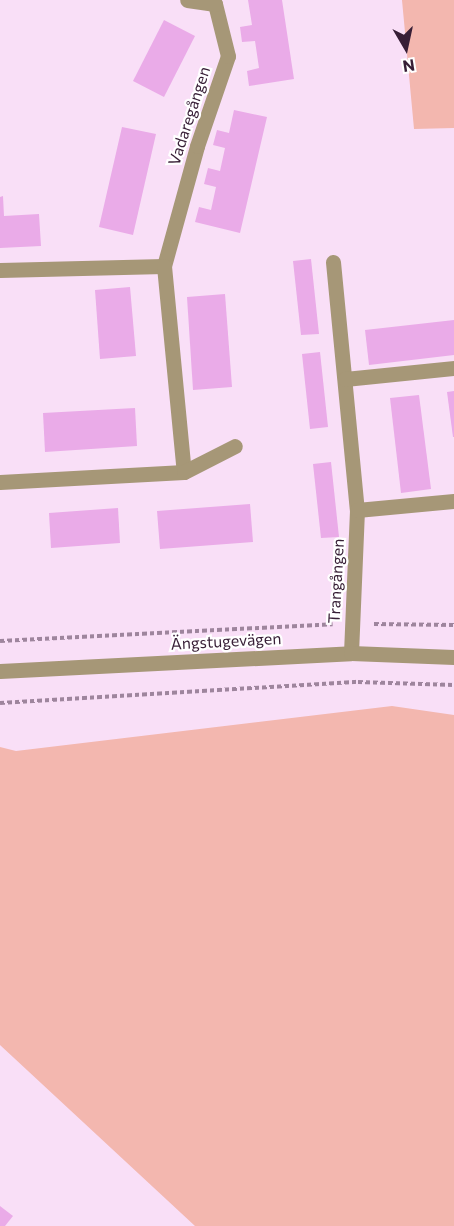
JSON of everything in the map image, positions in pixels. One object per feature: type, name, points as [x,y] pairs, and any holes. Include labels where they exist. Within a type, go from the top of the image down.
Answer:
[{"type":"street","name":"Vadaregången","points":[[184,472],[164,266],[197,146],[228,56],[215,4],[187,0]]},
{"type":"street","name":"Trangången","points":[[333,262],[357,510],[351,653]]},
{"type":"street","points":[[0,270],[164,266]]},
{"type":"street","points":[[345,379],[454,368]]},
{"type":"street","points":[[0,482],[184,472],[235,446]]},
{"type":"street","points":[[357,510],[454,501]]},
{"type":"street","name":"Ängstugevägen","points":[[0,671],[351,653],[454,657]]},
{"type":"path","points":[[0,641],[352,623],[454,626]]},
{"type":"path","points":[[0,703],[358,682],[454,685]]},
{"type":"shaded area","points":[[402,0],[454,0],[454,128],[414,129]]},
{"type":"shaded area","points":[[392,706],[454,715],[454,1226],[195,1226],[0,1045],[0,747],[16,751]]},
{"type":"building","points":[[248,0],[282,0],[294,79],[249,86],[247,71],[259,68],[255,41],[242,42],[240,27],[252,25]]},
{"type":"building","points":[[164,20],[195,36],[164,97],[133,81]]},
{"type":"building","points":[[234,110],[267,117],[240,233],[195,222],[199,207],[211,210],[216,187],[204,184],[208,168],[220,171],[225,148],[213,145],[217,130],[229,133]]},
{"type":"building","points":[[122,127],[156,134],[133,235],[99,227]]},
{"type":"building","points":[[3,196],[4,216],[39,214],[41,246],[0,248],[0,197]]},
{"type":"building","points":[[311,259],[319,334],[301,335],[293,261]]},
{"type":"building","points":[[130,287],[136,356],[100,359],[95,290]]},
{"type":"building","points":[[225,294],[232,387],[193,390],[187,297]]},
{"type":"building","points":[[454,320],[454,355],[369,365],[365,330]]},
{"type":"building","points":[[320,352],[328,427],[310,429],[302,354]]},
{"type":"building","points":[[454,391],[454,437],[453,437],[447,392]]},
{"type":"building","points":[[419,395],[431,489],[401,493],[390,398]]},
{"type":"building","points":[[135,408],[137,446],[45,452],[43,413]]},
{"type":"building","points":[[331,462],[339,537],[321,538],[313,464]]},
{"type":"building","points":[[250,504],[253,542],[160,549],[157,511]]},
{"type":"building","points":[[118,508],[120,543],[51,548],[49,513]]},
{"type":"building","points":[[0,1206],[13,1216],[5,1226],[0,1226]]}]
